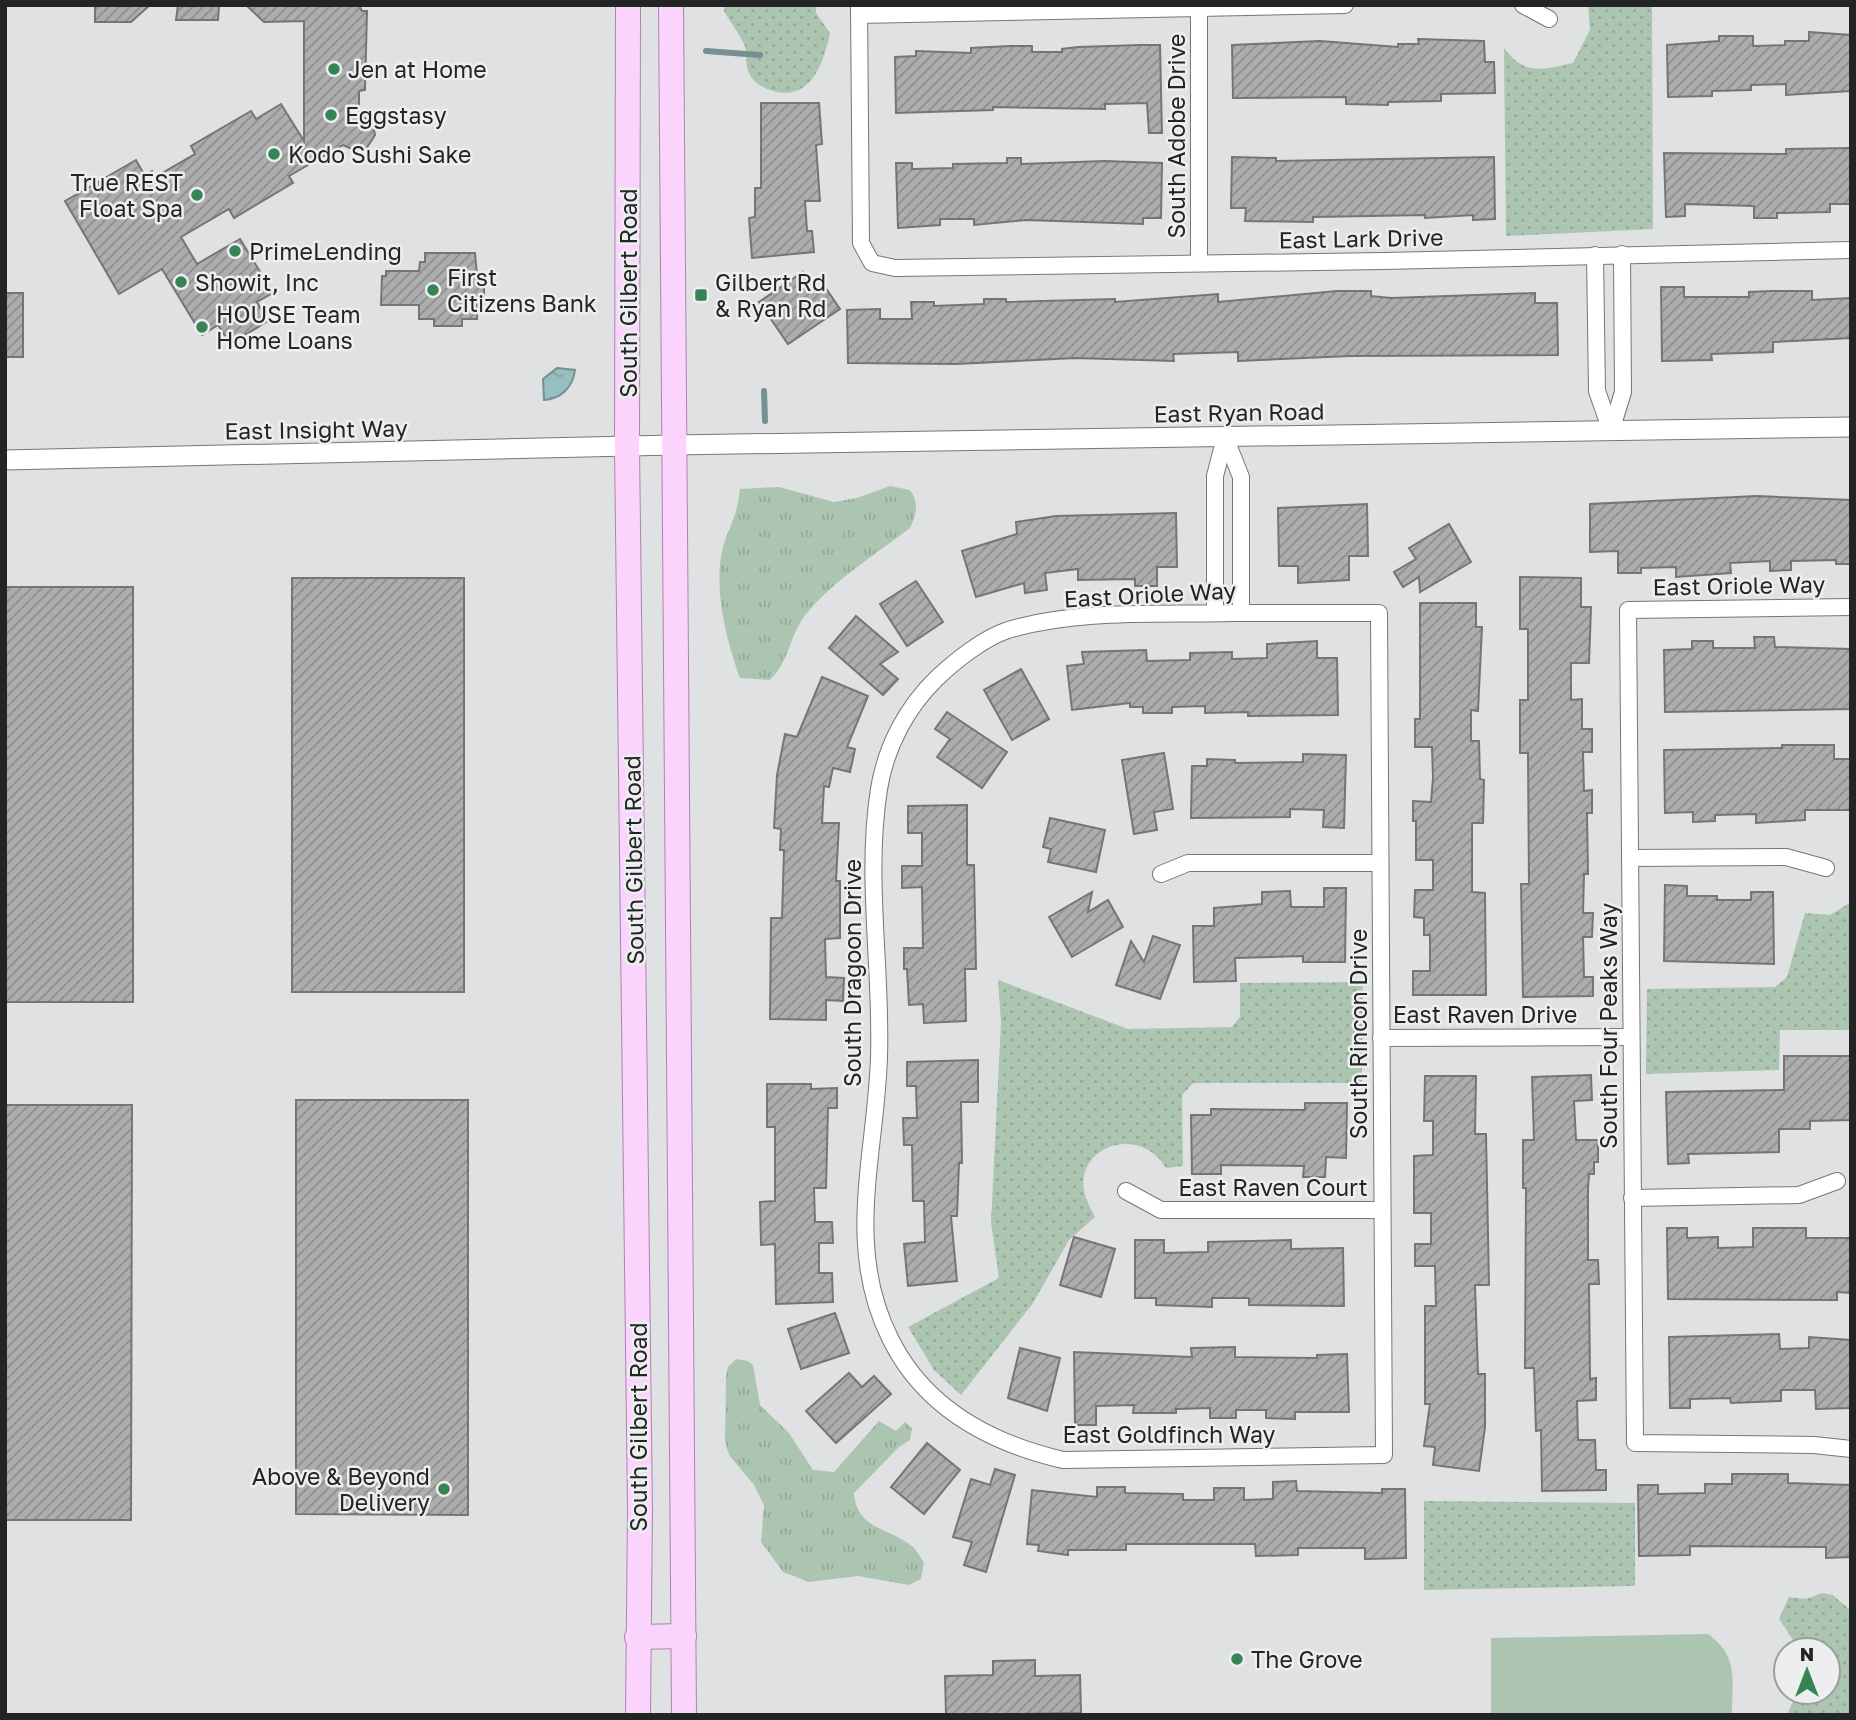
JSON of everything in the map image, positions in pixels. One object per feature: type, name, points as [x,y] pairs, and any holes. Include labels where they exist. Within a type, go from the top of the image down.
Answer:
[{"type":"main road","name":"South Gilbert Road","points":[[628,5],[627,447],[640,1496],[638,1715]]},
{"type":"main road","name":"South Gilbert Road","points":[[671,5],[684,1715]]},
{"type":"main road","points":[[637,1637],[684,1636]]},
{"type":"street","points":[[859,10],[1199,9],[1345,5]]},
{"type":"street","points":[[1523,5],[1549,19]]},
{"type":"street","name":"South Adobe Drive","points":[[1199,9],[1199,263]]},
{"type":"street","name":"East Lark Drive","points":[[859,10],[861,243],[872,263],[895,268],[1851,250]]},
{"type":"street","points":[[1611,431],[1623,392],[1622,254]]},
{"type":"street","points":[[1595,255],[1597,391],[1611,431]]},
{"type":"street","name":"East Ryan Road","points":[[627,447],[1851,427]]},
{"type":"street","points":[[1224,437],[1241,477],[1241,613]]},
{"type":"street","points":[[1215,613],[1215,476],[1224,437]]},
{"type":"street","name":"East Insight Way","points":[[5,460],[627,447]]},
{"type":"street","name":"East Oriole Way","points":[[1628,610],[1851,607]]},
{"type":"street","name":"South Four Peaks Way","points":[[1628,610],[1635,1443],[1814,1445],[1851,1449]]},
{"type":"street","name":"East Oriole Way","points":[[939,677],[971,651],[1005,631],[1049,622],[1215,613],[1379,613]]},
{"type":"street","name":"South Rincon Drive","points":[[1379,613],[1384,1455]]},
{"type":"street","name":"South Dragoon Drive","points":[[903,1363],[875,1304],[866,1268],[866,1204],[879,1058],[874,830],[879,786],[891,747],[909,709],[939,677]]},
{"type":"street","points":[[1630,859],[1786,857],[1826,868]]},
{"type":"street","points":[[1161,874],[1188,863],[1380,863]]},
{"type":"street","name":"East Raven Drive","points":[[1381,1038],[1631,1037]]},
{"type":"street","points":[[1632,1198],[1799,1195],[1837,1181]]},
{"type":"street","name":"East Raven Court","points":[[1126,1191],[1161,1210],[1382,1210]]},
{"type":"street","name":"East Goldfinch Way","points":[[903,1363],[920,1386],[980,1430],[1021,1450],[1063,1460],[1384,1455]]},
{"type":"green space","points":[[725,5],[816,5],[816,13],[830,33],[824,56],[814,77],[797,91],[786,93],[769,90],[758,84],[748,71],[745,47],[724,11]]},
{"type":"green space","points":[[1588,5],[1652,5],[1653,229],[1506,236],[1504,48],[1519,63],[1534,69],[1573,63],[1590,30]]},
{"type":"green space","points":[[890,486],[910,490],[915,499],[916,509],[910,528],[842,579],[817,602],[800,622],[782,664],[770,680],[740,678],[725,628],[719,574],[721,557],[740,489],[779,487],[834,502],[857,498]]},
{"type":"green space","points":[[1851,902],[1851,1030],[1780,1030],[1779,1070],[1646,1074],[1647,989],[1775,987],[1787,977],[1805,913],[1830,915]]},
{"type":"green space","points":[[998,980],[1128,1029],[1232,1027],[1240,1017],[1240,983],[1363,982],[1362,1083],[1193,1083],[1182,1095],[1183,1166],[1166,1168],[1155,1155],[1141,1147],[1127,1144],[1112,1146],[1100,1152],[1090,1162],[1084,1175],[1084,1191],[1095,1217],[1069,1240],[1033,1303],[961,1395],[934,1370],[908,1327],[999,1278],[991,1222],[1001,1022]]},
{"type":"green space","points":[[736,1359],[748,1361],[753,1365],[760,1405],[789,1433],[813,1470],[834,1472],[879,1421],[896,1431],[905,1422],[912,1428],[910,1440],[899,1447],[854,1493],[856,1505],[868,1522],[905,1541],[915,1550],[924,1563],[921,1579],[909,1585],[858,1576],[809,1582],[783,1572],[761,1542],[764,1505],[754,1485],[729,1455],[725,1441],[726,1376],[728,1367]]},
{"type":"green space","points":[[1424,1501],[1635,1503],[1635,1586],[1424,1590]]},
{"type":"green space","points":[[1822,1593],[1833,1595],[1851,1611],[1851,1715],[1787,1715],[1791,1706],[1842,1706],[1842,1636],[1791,1636],[1779,1619],[1789,1597],[1806,1599]]},
{"type":"green space","points":[[1708,1634],[1725,1651],[1732,1670],[1732,1715],[1491,1715],[1491,1638]]},
{"type":"water","points":[[557,368],[575,370],[572,382],[561,395],[544,400],[543,379]]},
{"type":"building","points":[[95,5],[150,5],[131,22],[95,22]]},
{"type":"building","points":[[178,5],[219,5],[218,20],[176,20]]},
{"type":"building","points":[[246,5],[359,5],[362,11],[367,11],[365,90],[359,91],[359,114],[373,123],[375,135],[366,149],[354,150],[343,145],[289,176],[293,183],[234,218],[229,209],[181,237],[197,264],[240,239],[273,293],[257,302],[268,321],[230,344],[218,325],[202,335],[162,269],[119,294],[65,201],[136,160],[145,176],[152,171],[155,177],[195,154],[191,146],[251,111],[256,119],[281,104],[304,141],[304,21],[264,22]]},
{"type":"building","points":[[1809,32],[1851,35],[1851,91],[1786,95],[1786,84],[1751,85],[1751,90],[1712,91],[1712,96],[1668,97],[1667,45],[1719,41],[1719,36],[1753,36],[1753,46],[1785,45],[1785,41],[1809,41]]},
{"type":"building","points":[[1418,39],[1484,41],[1485,62],[1494,62],[1495,93],[1441,94],[1441,101],[1388,102],[1388,105],[1346,104],[1346,97],[1233,98],[1232,45],[1320,41],[1398,47],[1398,44],[1419,44]]},
{"type":"building","points":[[1160,45],[1162,133],[1149,133],[1147,103],[1105,104],[1105,109],[993,107],[993,110],[896,113],[895,57],[916,56],[916,51],[971,53],[971,48],[1032,46],[1032,52],[1062,52],[1062,49],[1078,47]]},
{"type":"building","points":[[761,103],[819,103],[822,144],[816,145],[820,201],[805,201],[807,231],[812,231],[814,252],[752,258],[749,218],[755,217],[755,188],[761,188]]},
{"type":"building","points":[[1851,148],[1851,204],[1830,204],[1830,212],[1777,213],[1777,218],[1754,218],[1754,206],[1685,204],[1685,216],[1666,217],[1664,153],[1786,154],[1786,149]]},
{"type":"building","points":[[1232,157],[1276,158],[1276,161],[1494,157],[1495,219],[1473,220],[1473,215],[1425,218],[1425,215],[1313,217],[1313,222],[1245,221],[1246,208],[1231,208]]},
{"type":"building","points":[[1007,158],[1021,158],[1021,164],[1105,161],[1162,163],[1161,218],[1143,218],[1143,224],[1026,220],[974,225],[974,219],[940,219],[940,225],[898,228],[896,163],[912,163],[912,169],[953,168],[953,164],[1007,163]]},
{"type":"building","name":"First Citizens Bank","points":[[425,253],[475,253],[477,276],[484,276],[484,304],[477,304],[477,319],[462,319],[462,326],[434,326],[434,319],[419,319],[419,305],[381,305],[382,276],[386,276],[386,271],[419,271],[420,262],[425,262]]},
{"type":"building","points":[[803,272],[817,293],[825,287],[840,309],[788,344],[759,302]]},
{"type":"building","points":[[1661,287],[1684,287],[1684,297],[1749,297],[1749,292],[1812,291],[1812,300],[1851,298],[1851,338],[1773,342],[1773,352],[1711,354],[1712,360],[1662,361]]},
{"type":"building","points":[[1337,291],[1371,291],[1371,296],[1391,298],[1535,293],[1535,303],[1557,303],[1558,355],[1350,356],[1238,361],[1238,352],[1173,354],[1174,361],[1075,358],[956,364],[848,363],[847,310],[880,309],[880,319],[912,319],[911,302],[934,302],[934,306],[984,304],[984,299],[1006,299],[1006,302],[1115,299],[1115,302],[1218,294],[1218,302]]},
{"type":"building","points":[[5,293],[23,293],[23,357],[5,357]]},
{"type":"building","points":[[1757,496],[1851,500],[1851,564],[1836,564],[1836,560],[1791,561],[1791,570],[1770,571],[1770,561],[1730,563],[1731,573],[1676,577],[1676,567],[1641,568],[1641,573],[1618,573],[1618,551],[1590,552],[1590,504]]},
{"type":"building","points":[[1367,504],[1368,556],[1349,556],[1349,580],[1298,583],[1298,566],[1279,566],[1278,508]]},
{"type":"building","points":[[1176,513],[1177,567],[1157,567],[1157,586],[1135,586],[1135,579],[1078,580],[1078,569],[1045,573],[1047,590],[1025,593],[1024,583],[976,597],[962,551],[1017,534],[1016,522],[1056,516]]},
{"type":"building","points":[[1449,524],[1471,562],[1420,592],[1419,577],[1403,587],[1394,572],[1416,559],[1409,548]]},
{"type":"building","points":[[1520,577],[1581,578],[1581,607],[1591,607],[1589,663],[1571,663],[1571,700],[1582,699],[1582,729],[1592,729],[1592,752],[1583,752],[1584,791],[1592,790],[1592,813],[1587,813],[1588,874],[1584,874],[1583,913],[1593,913],[1592,937],[1583,937],[1584,977],[1593,977],[1593,996],[1523,997],[1521,884],[1529,884],[1528,753],[1520,753],[1520,700],[1528,700],[1528,629],[1520,629]]},
{"type":"building","points":[[292,578],[464,578],[464,992],[292,992]]},
{"type":"building","points":[[916,581],[943,622],[907,646],[880,604]]},
{"type":"building","points":[[5,587],[133,587],[133,1002],[5,1002]]},
{"type":"building","points":[[1420,603],[1476,603],[1476,627],[1482,627],[1478,711],[1471,710],[1471,741],[1479,741],[1480,779],[1484,780],[1483,823],[1472,823],[1472,892],[1485,893],[1486,995],[1413,995],[1413,971],[1430,971],[1430,935],[1424,935],[1424,918],[1414,917],[1415,890],[1433,890],[1433,860],[1416,860],[1416,821],[1413,821],[1413,801],[1431,802],[1433,778],[1432,747],[1415,747],[1415,719],[1420,719]]},
{"type":"building","points":[[856,616],[898,652],[880,664],[898,679],[883,695],[829,648]]},
{"type":"building","points":[[1754,637],[1774,637],[1775,647],[1851,649],[1851,709],[1665,712],[1664,650],[1692,649],[1692,641],[1713,641],[1713,648],[1755,648]]},
{"type":"building","points":[[1317,641],[1317,658],[1337,658],[1338,715],[1248,716],[1248,712],[1205,713],[1205,706],[1172,707],[1172,713],[1143,713],[1143,707],[1130,707],[1130,703],[1072,710],[1067,666],[1084,664],[1082,652],[1146,650],[1147,661],[1190,660],[1190,653],[1232,652],[1232,659],[1267,658],[1267,644]]},
{"type":"building","points":[[1021,669],[1049,719],[1012,740],[984,690]]},
{"type":"building","points":[[822,677],[868,696],[847,747],[855,749],[850,772],[833,768],[829,787],[824,786],[822,823],[839,823],[836,881],[840,881],[840,938],[825,939],[826,977],[844,978],[843,1001],[826,1000],[826,1020],[770,1019],[771,918],[782,918],[784,850],[780,850],[781,829],[774,828],[777,775],[785,734],[797,737]]},
{"type":"building","points":[[947,712],[1007,752],[982,788],[937,757],[950,739],[935,729]]},
{"type":"building","points":[[1782,745],[1834,745],[1834,759],[1851,759],[1851,810],[1805,810],[1805,820],[1756,823],[1756,814],[1715,815],[1715,821],[1693,822],[1693,812],[1665,813],[1664,750],[1782,748]]},
{"type":"building","points":[[1164,753],[1173,809],[1154,812],[1157,830],[1134,834],[1122,760]]},
{"type":"building","points":[[1303,754],[1346,755],[1344,828],[1323,827],[1324,810],[1290,809],[1290,817],[1191,818],[1192,766],[1207,766],[1207,759],[1235,760],[1235,763],[1303,762]]},
{"type":"building","points":[[967,805],[967,865],[974,865],[976,969],[965,969],[966,1021],[924,1023],[923,1004],[909,1005],[907,969],[904,969],[904,948],[923,948],[922,887],[902,888],[902,866],[922,866],[922,833],[908,833],[908,806]]},
{"type":"building","points":[[1050,818],[1105,830],[1096,872],[1048,862],[1051,849],[1043,847]]},
{"type":"building","points":[[1665,885],[1687,886],[1687,896],[1717,896],[1717,900],[1751,900],[1751,892],[1773,892],[1774,964],[1664,961]]},
{"type":"building","points":[[1324,888],[1346,888],[1345,962],[1303,962],[1303,956],[1235,958],[1236,981],[1194,982],[1193,926],[1214,926],[1214,908],[1262,904],[1262,892],[1290,891],[1291,907],[1324,907]]},
{"type":"building","points":[[1092,892],[1088,912],[1108,900],[1123,927],[1072,957],[1049,917]]},
{"type":"building","points":[[1153,936],[1180,945],[1160,999],[1116,985],[1131,941],[1144,962]]},
{"type":"building","points":[[1784,1056],[1851,1056],[1851,1120],[1810,1121],[1810,1129],[1779,1129],[1779,1152],[1688,1154],[1689,1163],[1668,1164],[1666,1092],[1784,1090]]},
{"type":"building","points":[[978,1060],[978,1102],[961,1102],[962,1163],[959,1163],[957,1216],[951,1216],[957,1281],[908,1286],[904,1244],[925,1242],[924,1201],[913,1201],[912,1145],[904,1145],[903,1118],[917,1118],[916,1086],[907,1086],[907,1062]]},
{"type":"building","points":[[1591,1075],[1592,1100],[1574,1101],[1576,1140],[1598,1140],[1598,1162],[1594,1162],[1594,1174],[1589,1174],[1588,1189],[1588,1260],[1598,1260],[1599,1284],[1589,1284],[1590,1379],[1596,1378],[1596,1400],[1577,1401],[1578,1440],[1595,1440],[1596,1470],[1606,1470],[1606,1490],[1542,1491],[1541,1430],[1536,1431],[1534,1368],[1525,1368],[1526,1188],[1523,1188],[1523,1140],[1534,1140],[1532,1077]]},
{"type":"building","points":[[1425,1076],[1476,1076],[1475,1134],[1486,1134],[1489,1285],[1475,1285],[1478,1374],[1485,1374],[1485,1427],[1479,1471],[1433,1465],[1435,1447],[1424,1446],[1430,1404],[1425,1404],[1425,1306],[1436,1306],[1435,1266],[1415,1266],[1415,1244],[1431,1244],[1431,1213],[1414,1213],[1414,1156],[1433,1155],[1433,1121],[1424,1121]]},
{"type":"building","points":[[767,1084],[811,1084],[811,1089],[837,1088],[837,1108],[828,1108],[826,1188],[814,1188],[815,1222],[832,1222],[833,1243],[819,1243],[819,1273],[832,1273],[833,1302],[776,1304],[775,1244],[761,1245],[760,1202],[775,1201],[775,1127],[767,1127]]},
{"type":"building","points":[[296,1100],[468,1100],[468,1515],[296,1514]]},
{"type":"building","points":[[1305,1103],[1347,1103],[1346,1158],[1326,1157],[1325,1177],[1303,1177],[1304,1166],[1221,1165],[1221,1174],[1192,1174],[1191,1115],[1211,1115],[1211,1109],[1305,1110]]},
{"type":"building","points":[[5,1105],[132,1105],[131,1520],[5,1520]]},
{"type":"building","points":[[1667,1228],[1687,1228],[1687,1238],[1718,1237],[1718,1248],[1753,1247],[1753,1228],[1806,1228],[1806,1238],[1851,1238],[1851,1293],[1837,1292],[1837,1300],[1668,1299]]},
{"type":"building","points":[[1074,1237],[1115,1249],[1101,1297],[1060,1285]]},
{"type":"building","points":[[1135,1240],[1164,1240],[1164,1253],[1208,1252],[1208,1242],[1291,1240],[1291,1249],[1343,1248],[1344,1306],[1249,1305],[1249,1298],[1212,1298],[1212,1307],[1156,1305],[1156,1298],[1135,1298]]},
{"type":"building","points":[[835,1313],[849,1353],[801,1369],[788,1329]]},
{"type":"building","points":[[1779,1334],[1780,1349],[1809,1348],[1809,1337],[1851,1340],[1851,1408],[1816,1409],[1815,1390],[1781,1390],[1781,1401],[1731,1403],[1730,1398],[1690,1399],[1690,1408],[1670,1408],[1669,1337]]},
{"type":"building","points":[[1235,1347],[1235,1357],[1317,1358],[1317,1355],[1347,1354],[1349,1412],[1295,1412],[1295,1419],[1266,1418],[1266,1410],[1236,1410],[1236,1418],[1210,1418],[1210,1408],[1176,1409],[1176,1413],[1133,1413],[1134,1405],[1096,1406],[1096,1425],[1075,1425],[1074,1352],[1192,1357],[1191,1348]]},
{"type":"building","points":[[1020,1348],[1060,1358],[1047,1411],[1008,1398]]},
{"type":"building","points":[[849,1373],[862,1387],[874,1376],[891,1394],[836,1443],[806,1411]]},
{"type":"building","points":[[927,1443],[960,1470],[924,1514],[891,1487]]},
{"type":"building","points":[[995,1469],[1015,1475],[986,1572],[964,1565],[972,1542],[953,1537],[971,1479],[990,1485]]},
{"type":"building","points":[[1732,1474],[1788,1474],[1788,1483],[1851,1485],[1851,1557],[1826,1558],[1826,1547],[1690,1546],[1690,1555],[1639,1556],[1638,1485],[1658,1485],[1658,1494],[1705,1493],[1705,1484],[1732,1484]]},
{"type":"building","points":[[1296,1481],[1297,1491],[1382,1493],[1382,1489],[1405,1489],[1406,1558],[1365,1559],[1365,1548],[1298,1548],[1298,1555],[1256,1556],[1255,1544],[1126,1544],[1126,1550],[1068,1550],[1068,1555],[1038,1551],[1039,1545],[1027,1544],[1032,1490],[1097,1497],[1097,1487],[1125,1487],[1125,1493],[1183,1494],[1183,1500],[1214,1500],[1214,1488],[1244,1488],[1244,1500],[1273,1499],[1273,1482]]},
{"type":"building","points":[[1035,1660],[1035,1676],[1080,1675],[1081,1713],[946,1715],[945,1676],[993,1675],[993,1661]]},
{"type":"waterway","points":[[706,51],[760,55]]},
{"type":"waterway","points":[[764,391],[765,421]]},
{"type":"place","name":"Jen at Home","points":[[334,69]]},
{"type":"place","name":"Eggstasy","points":[[331,115]]},
{"type":"place","name":"Kodo Sushi Sake","points":[[274,154]]},
{"type":"place","name":"True REST Float Spa","points":[[197,195]]},
{"type":"place","name":"PrimeLending","points":[[235,251]]},
{"type":"place","name":"Showit, Inc","points":[[181,282]]},
{"type":"place","name":"First Citizens Bank","points":[[433,290]]},
{"type":"place","name":"Gilbert Rd & Ryan Rd","points":[[701,295]]},
{"type":"place","name":"HOUSE Team Home Loans","points":[[202,327]]},
{"type":"place","name":"Above & Beyond Delivery","points":[[444,1489]]},
{"type":"place","name":"The Grove","points":[[1237,1659]]}]
